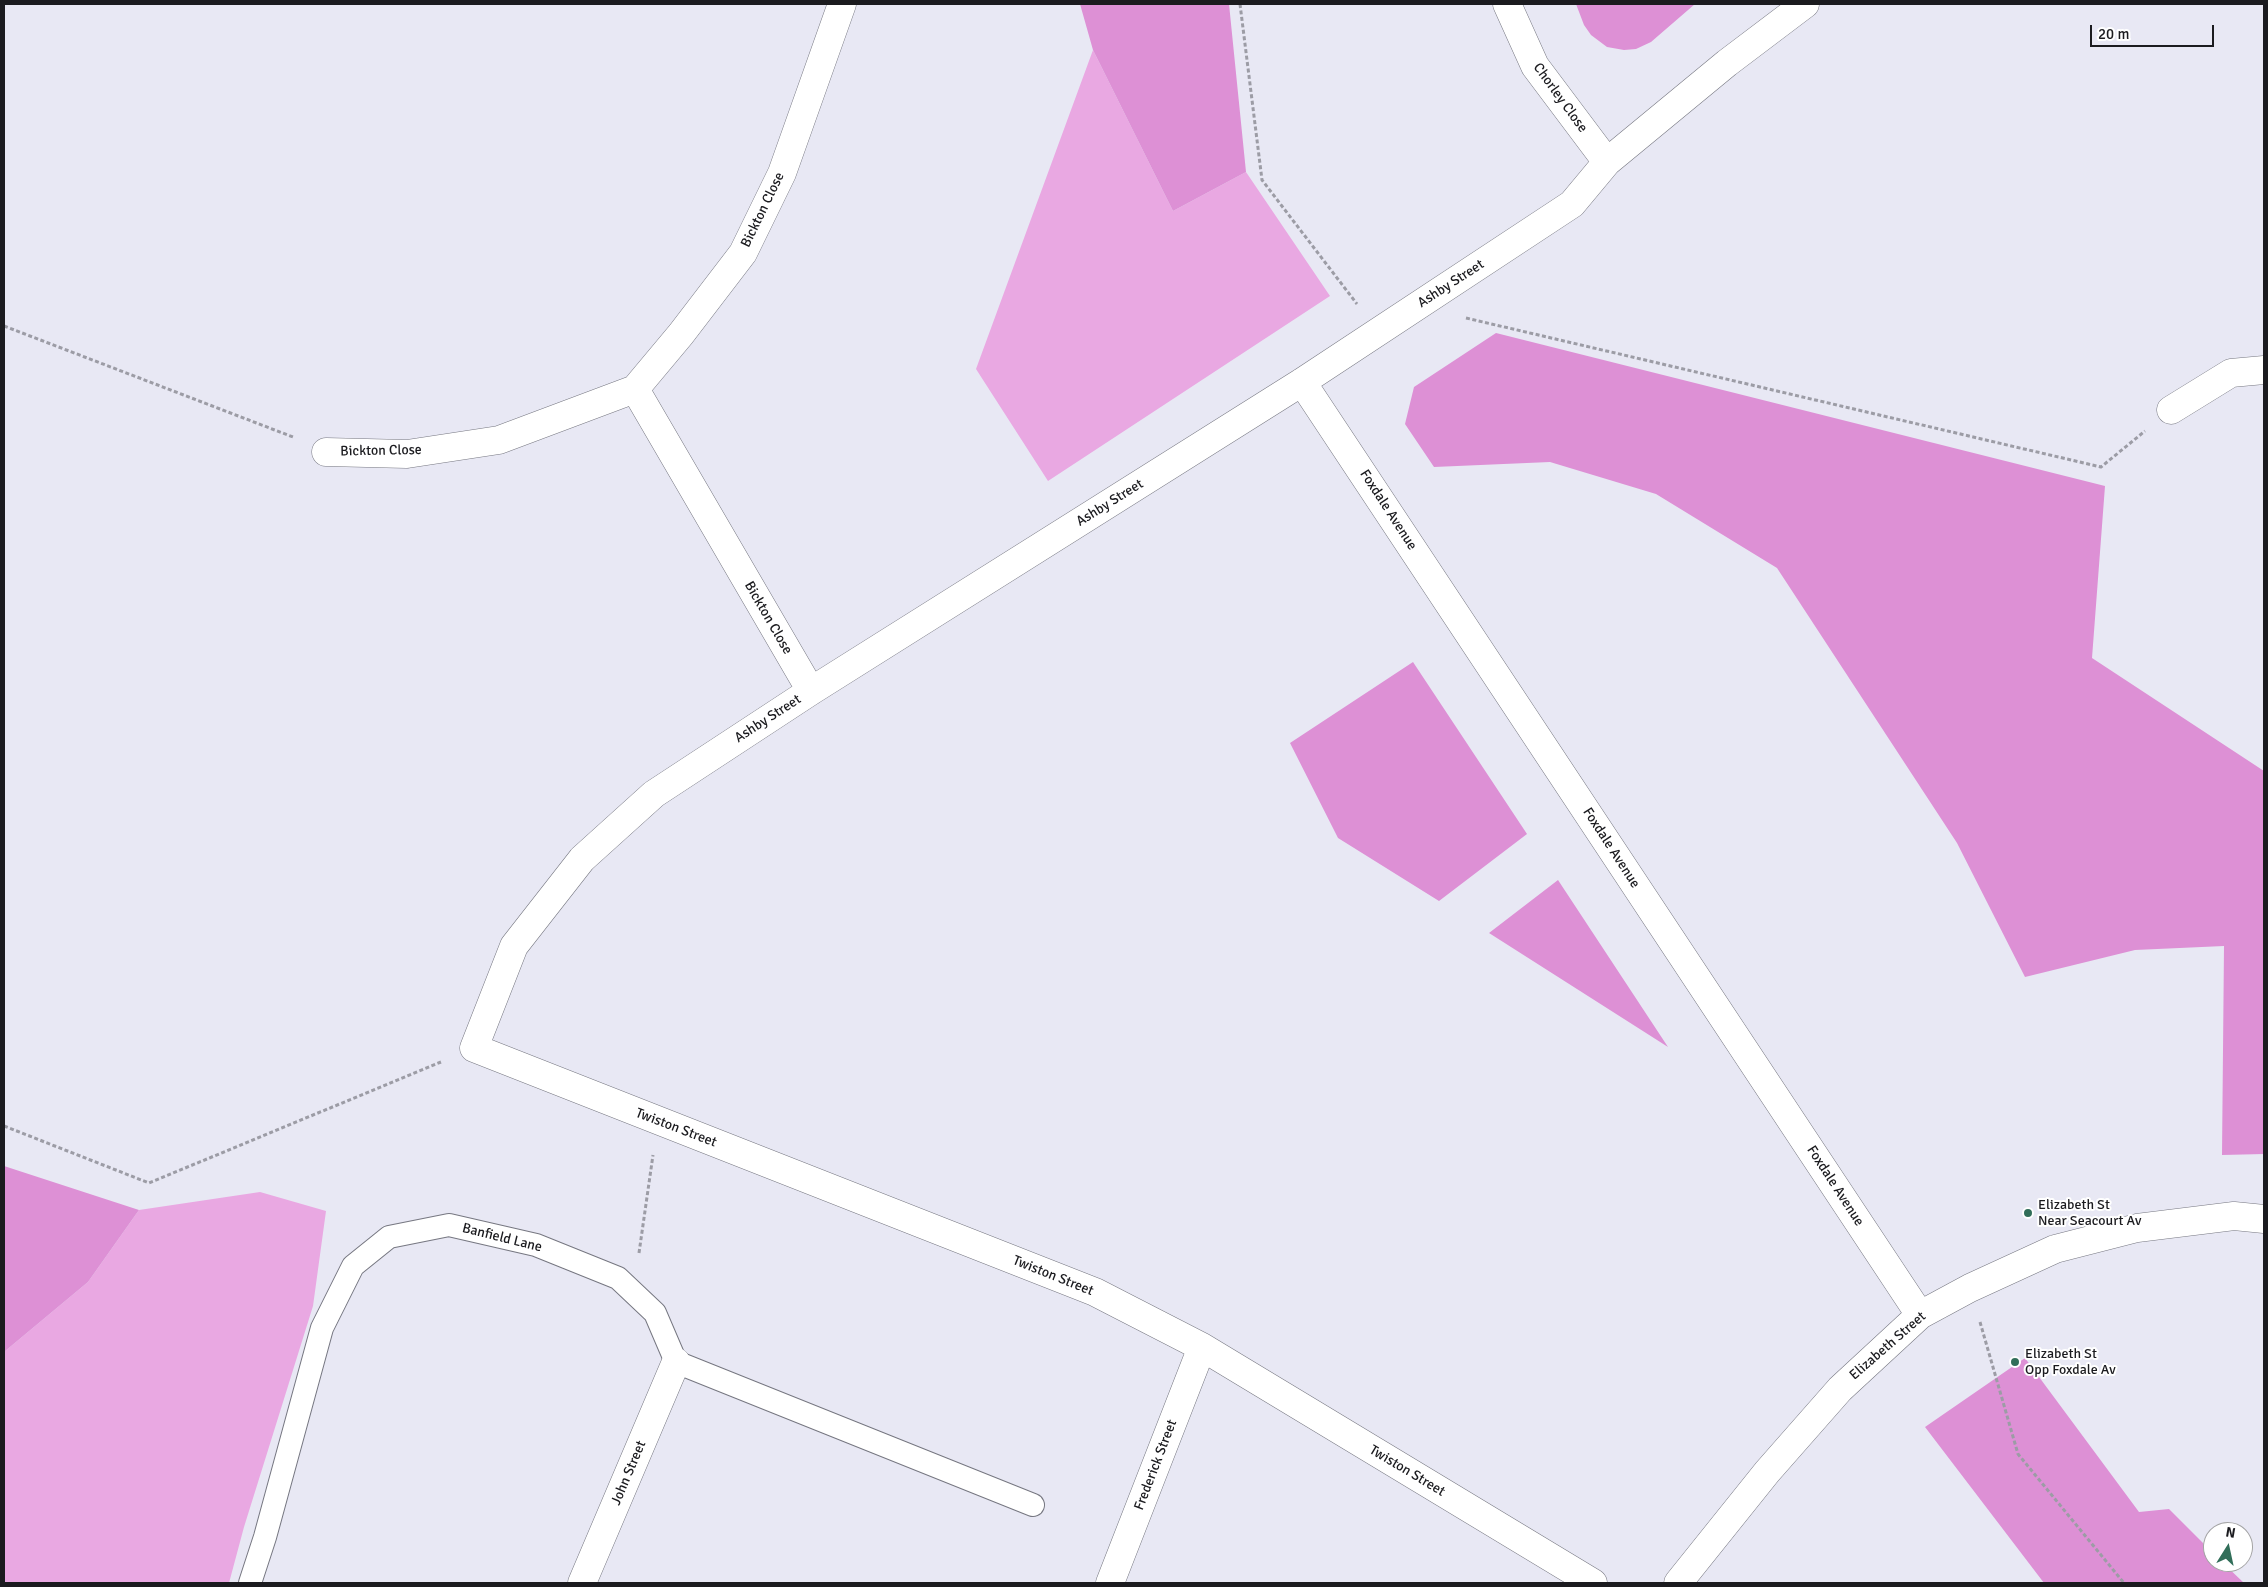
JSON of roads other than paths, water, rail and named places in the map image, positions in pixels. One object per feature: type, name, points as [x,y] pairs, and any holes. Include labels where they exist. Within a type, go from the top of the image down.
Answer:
[{"type":"street","name":"Bickton Close","points":[[326,452],[407,454],[500,440],[635,389],[742,253],[782,173],[842,4]]},
{"type":"street","name":"Chorley Close","points":[[1507,4],[1535,66],[1607,162]]},
{"type":"street","name":"Ashby Street","points":[[474,1048],[514,946],[582,858],[654,794],[811,691],[1302,382],[1572,204],[1607,162],[1727,63],[1805,4]]},
{"type":"street","points":[[2171,410],[2231,374],[2264,370]]},
{"type":"street","name":"Foxdale Avenue","points":[[1302,382],[1920,1315]]},
{"type":"street","name":"Bickton Close","points":[[635,389],[811,691]]},
{"type":"street","name":"Twiston Street","points":[[474,1048],[1095,1292],[1202,1347],[1593,1583]]},
{"type":"street","name":"Elizabeth Street","points":[[1678,1583],[1767,1472],[1840,1389],[1920,1315],[1970,1288],[2055,1249],[2137,1228],[2234,1216],[2264,1219]]},
{"type":"street","name":"Frederick Street","points":[[1110,1583],[1202,1347]]},
{"type":"street","name":"John Street","points":[[582,1583],[676,1362]]},
{"type":"lane","name":"Banfield Lane","points":[[250,1583],[265,1537],[322,1328],[353,1266],[390,1237],[449,1225],[536,1245],[618,1278],[655,1313],[676,1362]]},
{"type":"lane","points":[[676,1362],[1032,1505]]},
{"type":"place","name":"Elizabeth St Near Seacourt Av","points":[[2028,1213]]},
{"type":"place","name":"Elizabeth St Opp Foxdale Av","points":[[2015,1362]]}]
